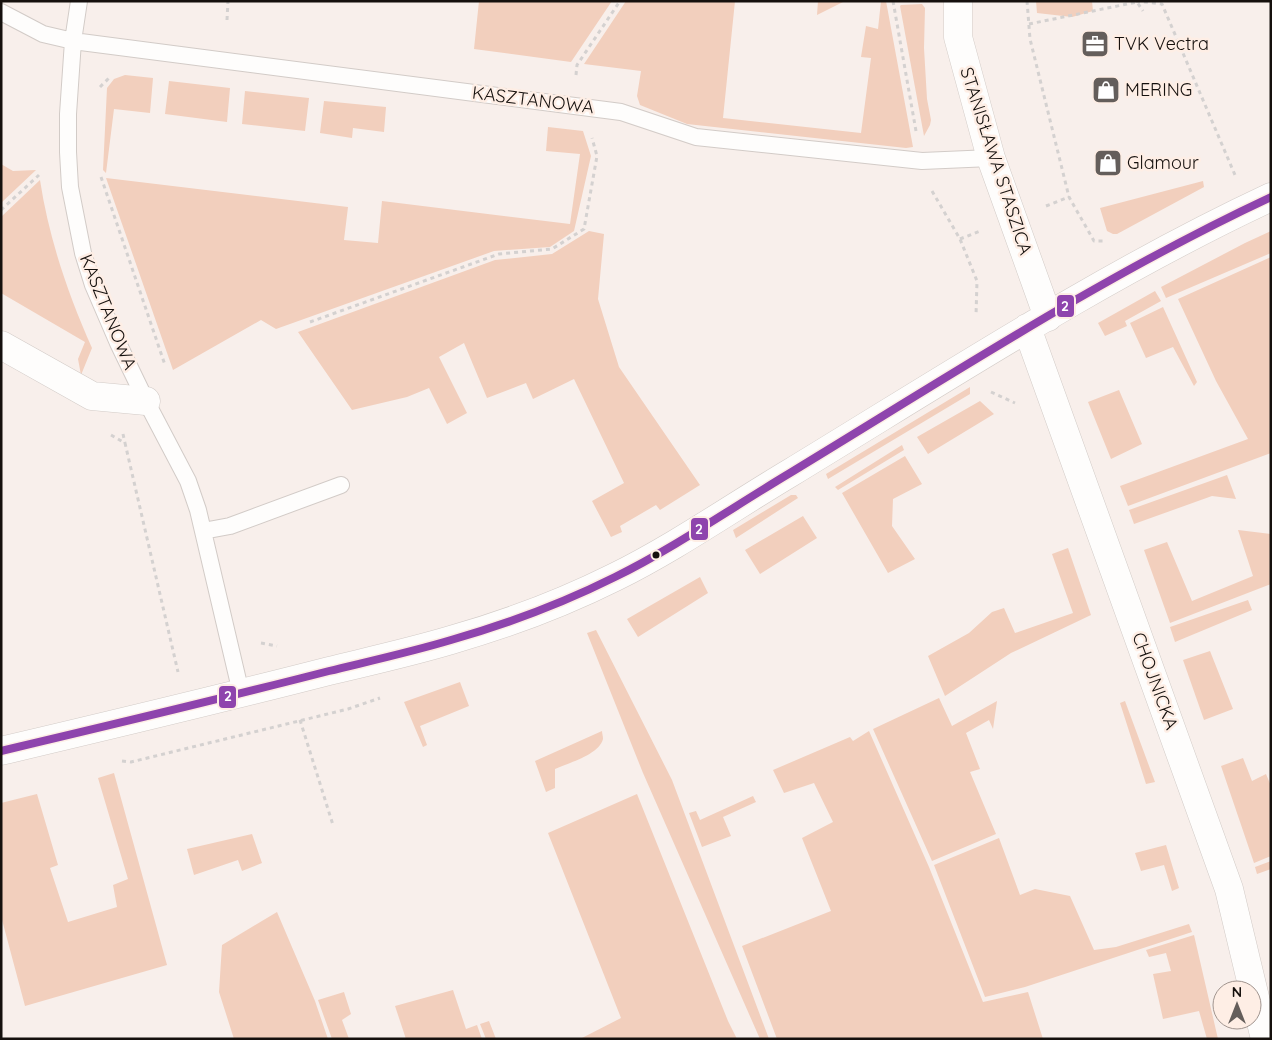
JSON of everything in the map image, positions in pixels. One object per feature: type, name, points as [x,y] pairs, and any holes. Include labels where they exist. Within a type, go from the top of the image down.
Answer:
[{"type":"street","name":"STANISŁAWA STASZICA","points":[[958,1],[958,37],[1038,323]]},
{"type":"street","points":[[1,751],[451,640],[508,622],[616,577],[1038,323],[1128,271],[1234,214],[1271,197]]},
{"type":"street","name":"CHOJNICKA","points":[[1038,323],[1229,890],[1265,1039]]},
{"type":"street","points":[[1,345],[92,396],[146,401]]},
{"type":"lane","name":"KASZTANOWA","points":[[79,1],[73,41],[68,114],[68,152],[70,187],[83,253],[93,285],[118,343],[188,481],[198,510],[241,693]]},
{"type":"lane","name":"KASZTANOWA","points":[[1,12],[42,34],[73,41],[621,112],[696,137],[922,161],[991,158]]},
{"type":"lane","points":[[203,531],[230,526],[341,485]]},
{"type":"path","points":[[227,20],[228,1]]},
{"type":"path","points":[[575,106],[577,65],[620,1]]},
{"type":"path","points":[[893,1],[924,178],[960,239],[977,281],[976,316],[972,322]]},
{"type":"path","points":[[1027,1],[1030,39],[1069,197],[1094,241],[1114,240]]},
{"type":"path","points":[[1029,24],[1137,1],[1162,4],[1236,178]]},
{"type":"path","points":[[1137,1],[1143,11]]},
{"type":"path","points":[[98,88],[112,75]]},
{"type":"path","points":[[310,322],[499,254],[552,249],[578,234],[584,229],[597,156],[590,132]]},
{"type":"path","points":[[1,210],[45,169]]},
{"type":"path","points":[[100,172],[167,371]]},
{"type":"path","points":[[111,434],[125,443],[178,673]]},
{"type":"path","points":[[169,675],[278,648],[252,642]]},
{"type":"path","points":[[302,726],[333,824]]},
{"type":"shaded area","points":[[479,1],[612,1],[571,62],[474,49]]},
{"type":"shaded area","points":[[626,1],[735,1],[723,118],[861,133],[871,58],[861,57],[866,26],[878,29],[881,1],[886,1],[913,147],[906,148],[687,124],[640,105],[637,96],[641,71],[584,64]]},
{"type":"shaded area","points":[[818,1],[845,1],[817,15]]},
{"type":"shaded area","points":[[1036,1],[1092,1],[1093,11],[1072,17],[1037,13]]},
{"type":"shaded area","points":[[922,4],[925,8],[924,48],[927,99],[931,120],[924,136],[900,6]]},
{"type":"shaded area","points":[[125,75],[153,78],[150,113],[114,109],[106,173],[103,170],[107,88],[114,79]]},
{"type":"shaded area","points":[[169,81],[230,88],[227,122],[165,114]]},
{"type":"shaded area","points":[[245,91],[309,98],[305,131],[242,124]]},
{"type":"shaded area","points":[[324,101],[386,107],[384,132],[353,128],[352,138],[320,133]]},
{"type":"shaded area","points":[[548,127],[583,131],[591,156],[574,231],[550,247],[494,251],[276,329],[261,320],[173,370],[106,178],[348,207],[344,240],[378,243],[382,201],[570,224],[580,154],[546,151]]},
{"type":"shaded area","points":[[1,164],[13,171],[36,170],[1,203]]},
{"type":"shaded area","points":[[40,180],[60,266],[92,348],[81,375],[78,359],[85,342],[1,293],[1,217]]},
{"type":"shaded area","points":[[1203,181],[1204,187],[1117,234],[1107,231],[1100,208]]},
{"type":"shaded area","points":[[589,231],[604,234],[598,299],[619,367],[700,485],[660,510],[656,505],[620,526],[622,532],[611,537],[592,501],[624,483],[574,379],[533,399],[526,383],[487,398],[464,343],[439,357],[467,413],[447,424],[429,388],[407,397],[352,410],[298,332],[495,260],[552,254]]},
{"type":"shaded area","points":[[1271,231],[1271,253],[1166,298],[1161,287]]},
{"type":"shaded area","points":[[1271,257],[1271,453],[1128,506],[1120,486],[1248,439],[1216,381],[1178,299]]},
{"type":"shaded area","points":[[1155,291],[1161,301],[1125,321],[1127,326],[1105,336],[1098,323]]},
{"type":"shaded area","points":[[1163,307],[1197,382],[1194,386],[1173,347],[1146,358],[1130,323]]},
{"type":"shaded area","points":[[970,387],[970,394],[828,479],[826,474]]},
{"type":"shaded area","points":[[1119,390],[1142,444],[1111,459],[1088,402]]},
{"type":"shaded area","points":[[980,401],[994,414],[928,454],[917,437]]},
{"type":"shaded area","points":[[902,445],[904,450],[838,490],[835,487]]},
{"type":"shaded area","points":[[905,456],[922,484],[893,499],[892,526],[915,559],[888,573],[842,493]]},
{"type":"shaded area","points":[[1227,475],[1236,499],[1212,496],[1134,524],[1129,510]]},
{"type":"shaded area","points":[[791,495],[796,495],[798,498],[736,538],[733,530]]},
{"type":"shaded area","points":[[803,516],[817,538],[760,574],[745,550]]},
{"type":"shaded area","points":[[1238,530],[1271,534],[1271,584],[1170,623],[1144,550],[1167,542],[1192,601],[1253,576]]},
{"type":"shaded area","points":[[1068,548],[1091,615],[1011,653],[945,696],[928,656],[969,633],[992,612],[1004,608],[1015,633],[1073,613],[1052,554]]},
{"type":"shaded area","points":[[700,577],[708,593],[638,637],[627,619]]},
{"type":"shaded area","points":[[1248,600],[1252,610],[1175,642],[1170,627]]},
{"type":"shaded area","points":[[596,630],[672,780],[769,1039],[760,1039],[643,773],[587,633]]},
{"type":"shaded area","points":[[1210,651],[1233,709],[1204,720],[1183,660]]},
{"type":"shaded area","points":[[460,682],[469,706],[420,726],[427,745],[423,747],[404,702]]},
{"type":"shaded area","points":[[939,698],[952,726],[997,701],[993,729],[989,720],[966,733],[980,769],[970,772],[996,834],[932,861],[873,729]]},
{"type":"shaded area","points":[[1125,701],[1155,782],[1146,784],[1120,703]]},
{"type":"shaded area","points":[[602,731],[603,739],[596,750],[555,769],[555,788],[546,792],[535,761]]},
{"type":"shaded area","points":[[869,731],[929,867],[983,1002],[1028,992],[1043,1039],[777,1039],[742,946],[831,911],[802,838],[833,822],[814,783],[784,793],[773,770],[850,737],[853,741]]},
{"type":"shaded area","points":[[1243,758],[1252,781],[1266,774],[1271,786],[1271,856],[1254,863],[1221,766]]},
{"type":"shaded area","points":[[114,773],[167,965],[25,1006],[1,916],[1,803],[37,794],[58,865],[50,868],[68,922],[117,907],[113,885],[128,879],[98,778]]},
{"type":"shaded area","points":[[637,794],[728,1021],[737,1039],[580,1039],[621,1018],[548,833]]},
{"type":"shaded area","points":[[753,796],[756,802],[723,817],[731,836],[702,847],[689,813],[696,811],[700,820]]},
{"type":"shaded area","points":[[252,834],[262,863],[242,871],[238,860],[194,875],[187,849]]},
{"type":"shaded area","points":[[999,838],[1020,895],[1035,889],[1070,896],[1094,950],[1116,947],[1189,924],[1192,932],[1025,987],[985,997],[934,865]]},
{"type":"shaded area","points":[[1166,845],[1179,888],[1172,891],[1164,865],[1141,871],[1135,853]]},
{"type":"shaded area","points":[[1271,861],[1271,869],[1257,874],[1255,867]]},
{"type":"shaded area","points":[[277,912],[315,1001],[328,1039],[234,1039],[219,992],[222,945]]},
{"type":"shaded area","points":[[1194,935],[1212,1013],[1212,1030],[1216,1030],[1218,1039],[1207,1039],[1199,1011],[1163,1019],[1153,974],[1171,971],[1166,953],[1149,957],[1146,950]]},
{"type":"shaded area","points":[[453,990],[466,1029],[477,1025],[482,1039],[406,1039],[395,1006]]},
{"type":"shaded area","points":[[344,992],[351,1014],[342,1020],[349,1039],[332,1039],[318,1000]]},
{"type":"shaded area","points":[[489,1021],[496,1039],[486,1039],[480,1024]]},
{"type":"transit line","name":"2","points":[[1,751],[421,648],[493,627],[575,596],[637,566],[681,540],[1087,293],[1209,227],[1271,197]]},
{"type":"place","name":"TVK Vectra","points":[[1095,44]]},
{"type":"place","name":"MERING","points":[[1106,90]]},
{"type":"place","name":"Glamour","points":[[1108,163]]}]
